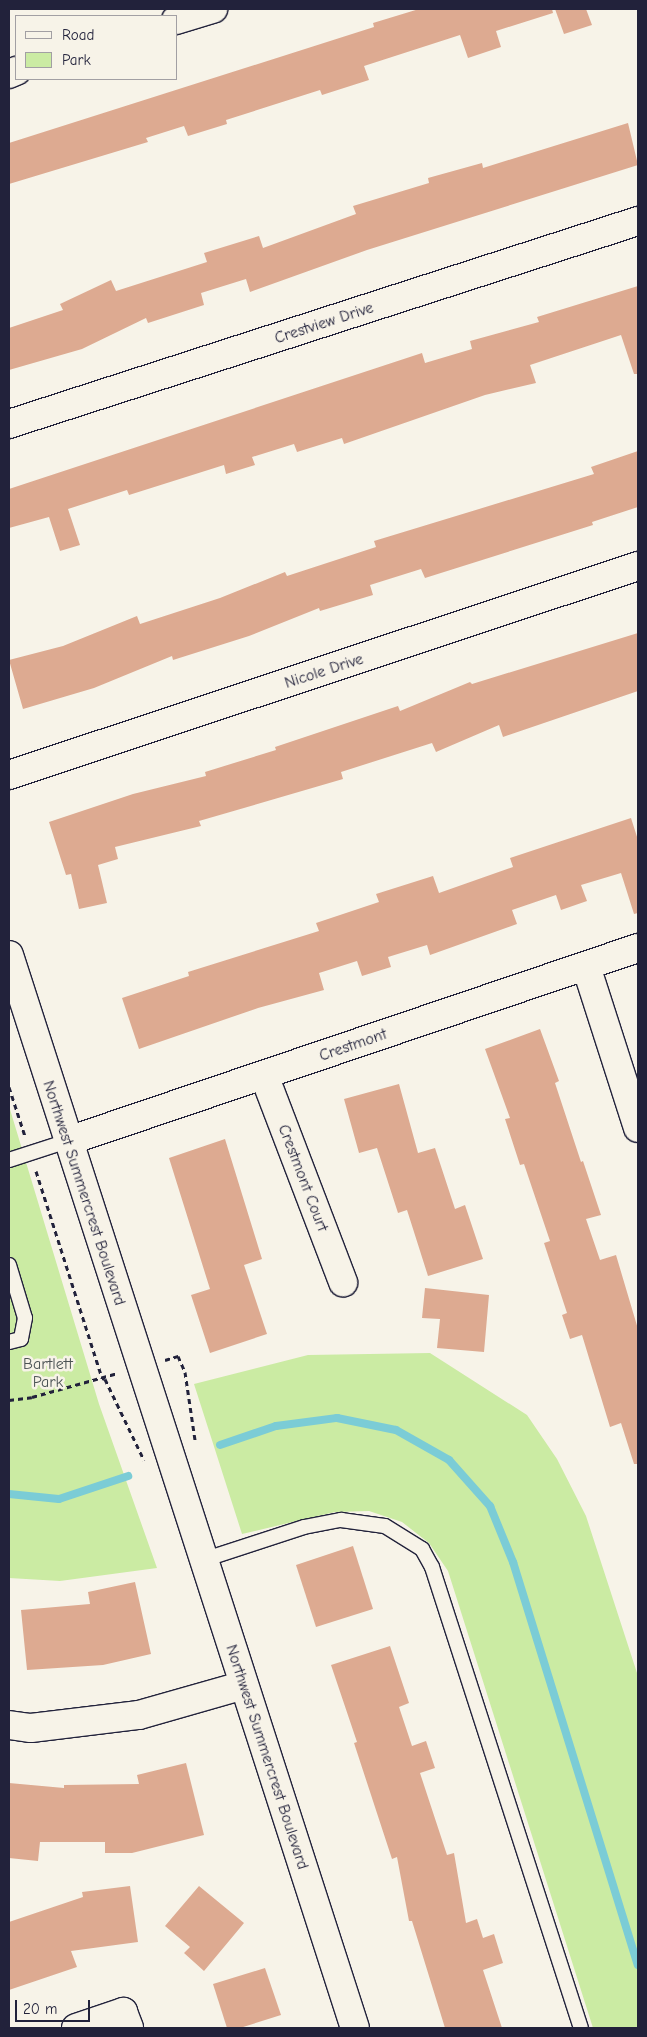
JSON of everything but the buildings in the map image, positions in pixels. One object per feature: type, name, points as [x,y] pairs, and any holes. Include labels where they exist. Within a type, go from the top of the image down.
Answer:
[{"type":"street","points":[[178,19],[213,9]]},
{"type":"street","name":"Crestview Drive","points":[[9,424],[638,221]]},
{"type":"street","name":"Nicole Drive","points":[[9,775],[638,566]]},
{"type":"street","name":"Crestmont","points":[[68,1142],[638,948]]},
{"type":"street","name":"Northwest Summercrest Boulevard","points":[[9,955],[160,1431],[355,2028]]},
{"type":"street","points":[[586,966],[638,1128]]},
{"type":"street","name":"Crestmont Court","points":[[264,1075],[343,1282]]},
{"type":"street","points":[[9,1725],[31,1728],[138,1715],[244,1685]]},
{"type":"street","points":[[76,2028],[126,2020]]},
{"type":"lane","points":[[9,1160],[30,1151],[68,1142]]},
{"type":"lane","points":[[9,1265],[11,1282],[25,1318],[21,1339],[9,1342]]},
{"type":"lane","points":[[203,1560],[304,1527],[341,1520],[385,1526],[422,1549],[432,1567],[581,2028]]},
{"type":"path","points":[[9,1087],[102,1378],[32,1397],[9,1400]]},
{"type":"green space","name":"Bartlett Park","points":[[9,1106],[99,1404],[157,1568],[60,1581],[9,1578]]},
{"type":"green space","points":[[430,1353],[527,1415],[557,1459],[586,1516],[638,1676],[638,2028],[593,2028],[448,1571],[429,1543],[402,1522],[369,1511],[335,1512],[242,1534],[194,1384],[308,1355]]},
{"type":"waterway","points":[[220,1445],[276,1426],[337,1418],[396,1430],[449,1460],[490,1506],[513,1562],[638,1965]]},
{"type":"waterway","points":[[9,1494],[59,1499],[128,1476]]}]
